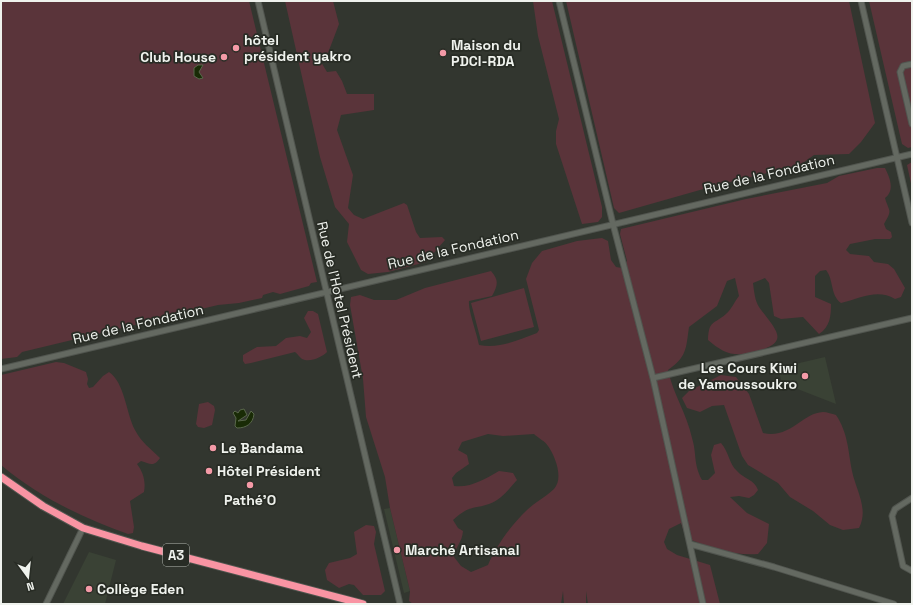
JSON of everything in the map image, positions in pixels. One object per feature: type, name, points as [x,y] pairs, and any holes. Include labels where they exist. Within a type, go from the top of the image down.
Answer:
[{"type":"highway","name":"A3","points":[[1,476],[43,506],[83,528],[142,546],[363,604]]},
{"type":"street","name":"Rue de l'Hotel Président","points":[[258,1],[400,604]]},
{"type":"street","points":[[559,1],[613,224],[653,378],[703,604]]},
{"type":"street","points":[[861,1],[912,223]]},
{"type":"street","points":[[912,64],[903,66],[900,72],[912,124]]},
{"type":"street","name":"Rue de la Fondation","points":[[1,369],[912,154]]},
{"type":"street","points":[[653,378],[794,347],[912,318]]},
{"type":"street","points":[[912,498],[895,509],[892,516],[903,566],[912,571]]},
{"type":"street","points":[[46,604],[83,528]]},
{"type":"street","points":[[690,544],[774,567],[894,604]]},
{"type":"shaded area","points":[[1,1],[249,1],[317,282],[311,283],[309,286],[280,294],[273,292],[263,295],[262,298],[239,303],[218,305],[22,352],[17,357],[1,359]]},
{"type":"shaded area","points":[[285,1],[333,1],[339,24],[328,53],[321,62],[327,72],[336,71],[347,94],[374,94],[374,110],[341,115],[337,130],[353,175],[348,208],[354,215],[363,219],[404,203],[407,205],[416,232],[420,238],[442,237],[445,240],[426,262],[388,272],[368,274],[361,270],[347,242],[349,224],[335,207],[320,157]]},
{"type":"shaded area","points":[[533,1],[552,1],[602,207],[602,217],[598,222],[582,224],[556,144],[556,131],[559,119],[538,36]]},
{"type":"shaded area","points":[[566,1],[849,1],[875,123],[861,142],[849,154],[814,155],[800,165],[714,186],[619,213],[614,208]]},
{"type":"shaded area","points":[[869,1],[912,1],[912,147],[908,148],[902,144]]},
{"type":"shaded area","points":[[198,65],[203,65],[199,72],[203,78],[199,79],[194,76],[194,68]]},
{"type":"shaded area","points":[[912,162],[912,188],[907,165]]},
{"type":"shaded area","points":[[877,168],[885,168],[890,180],[891,188],[885,198],[889,208],[889,216],[884,224],[886,229],[891,232],[892,237],[890,239],[875,239],[850,244],[846,250],[850,254],[869,256],[874,262],[888,264],[894,269],[905,288],[901,297],[895,299],[882,294],[875,294],[841,303],[835,296],[826,270],[820,271],[815,276],[815,297],[831,304],[831,308],[828,325],[819,334],[803,317],[781,319],[774,316],[769,283],[765,278],[753,283],[754,293],[759,307],[775,330],[777,336],[776,341],[772,345],[750,353],[732,354],[718,348],[708,340],[709,329],[712,324],[728,312],[739,296],[735,278],[727,281],[717,306],[689,327],[684,352],[679,361],[668,370],[670,379],[690,429],[697,469],[702,480],[708,480],[715,473],[711,455],[714,445],[721,443],[726,450],[734,468],[751,481],[758,490],[749,498],[739,496],[730,497],[747,513],[769,524],[767,543],[758,554],[740,554],[713,548],[686,538],[681,523],[669,529],[664,542],[667,549],[677,555],[710,565],[720,604],[588,604],[586,591],[586,604],[564,604],[563,591],[561,604],[413,604],[409,601],[410,591],[390,508],[385,477],[366,417],[363,379],[350,305],[351,297],[360,295],[374,300],[396,300],[425,288],[491,271],[497,283],[492,296],[469,301],[469,305],[479,345],[502,345],[537,333],[539,330],[526,279],[532,263],[542,251],[577,241],[602,238],[608,241],[611,260],[616,267],[622,268],[627,261],[620,234],[621,229],[746,199],[827,183],[839,176]],"holes":[[[488,434],[503,436],[534,434],[547,444],[556,461],[558,473],[557,484],[548,495],[530,507],[521,516],[495,550],[488,565],[471,572],[461,566],[454,557],[463,531],[458,528],[453,520],[467,510],[489,504],[497,500],[517,480],[513,473],[499,471],[472,484],[466,486],[454,486],[452,478],[456,473],[469,464],[467,455],[458,450],[462,442]]]},
{"type":"shaded area","points":[[524,288],[534,327],[481,341],[471,303]]},
{"type":"shaded area","points":[[308,311],[313,311],[318,314],[327,352],[325,354],[316,359],[305,360],[295,352],[245,364],[243,361],[243,355],[257,347],[276,346],[286,338],[300,336],[307,338],[311,332],[304,318]]},
{"type":"shaded area","name":"Les Cours Kiwi de Yamoussoukro","points":[[825,357],[836,404],[782,383],[778,368]]},
{"type":"shaded area","points":[[56,362],[64,363],[86,372],[88,379],[87,384],[89,388],[93,387],[109,372],[119,383],[137,434],[160,458],[154,464],[141,461],[137,464],[144,477],[145,488],[144,492],[130,501],[134,527],[133,533],[128,534],[111,528],[62,506],[31,487],[1,465],[1,375]]},
{"type":"shaded area","points":[[721,375],[736,377],[749,394],[763,433],[773,434],[789,429],[816,413],[825,412],[836,415],[843,428],[852,471],[861,500],[863,514],[859,528],[843,530],[830,525],[813,511],[790,497],[778,483],[748,465],[742,456],[724,405],[712,406],[700,412],[687,408],[682,398],[689,391]]},
{"type":"shaded area","points":[[208,402],[214,406],[215,410],[212,425],[204,428],[198,427],[196,424],[199,404]]},
{"type":"shaded area","points":[[244,409],[247,415],[238,421],[246,420],[251,411],[254,414],[251,423],[237,428],[235,426],[236,418],[233,413],[235,411],[238,413],[240,410]]},
{"type":"shaded area","name":"Marché Artisanal","points":[[390,508],[410,591],[404,593],[384,509]]},
{"type":"shaded area","points":[[366,525],[374,526],[376,532],[374,544],[385,591],[381,595],[363,595],[354,585],[349,584],[339,588],[327,580],[325,570],[329,563],[350,558],[357,554],[354,532]]},
{"type":"shaded area","name":"Collège Eden","points":[[89,552],[116,560],[105,604],[63,604]]},
{"type":"place","name":"hôtel président yakro","points":[[236,48]]},
{"type":"place","name":"Maison du PDCI-RDA","points":[[443,53]]},
{"type":"place","name":"Club House","points":[[224,57]]},
{"type":"place","name":"Les Cours Kiwi de Yamoussoukro","points":[[805,376]]},
{"type":"place","name":"Le Bandama","points":[[213,448]]},
{"type":"place","name":"Hôtel Président","points":[[209,471]]},
{"type":"place","name":"Pathé'O","points":[[250,485]]},
{"type":"place","name":"Marché Artisanal","points":[[397,550]]},
{"type":"place","name":"Collège Eden","points":[[89,589]]}]
